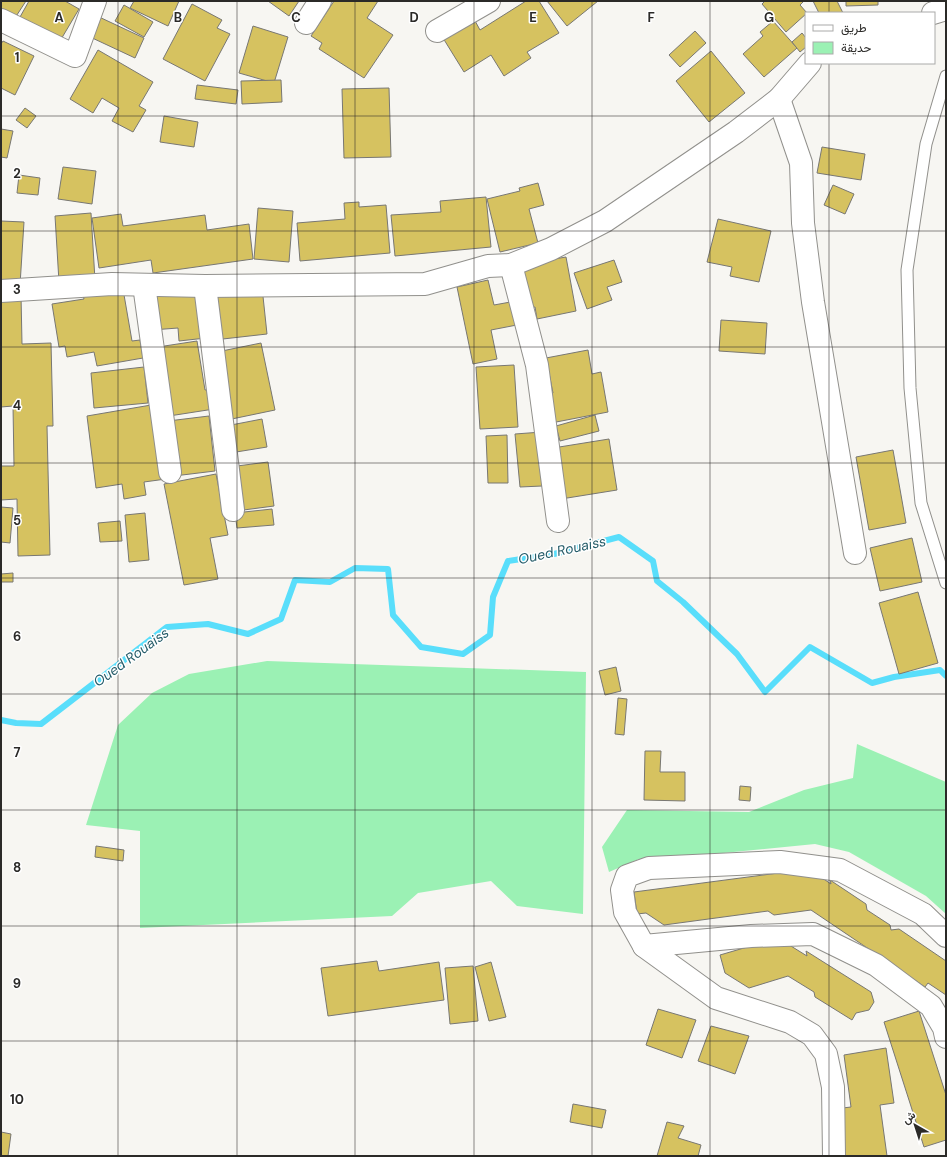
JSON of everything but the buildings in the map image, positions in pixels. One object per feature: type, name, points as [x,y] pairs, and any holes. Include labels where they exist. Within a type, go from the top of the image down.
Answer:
[{"type":"street","points":[[1,20],[75,56],[95,1]]},
{"type":"street","points":[[306,23],[320,1]]},
{"type":"street","points":[[437,31],[489,1]]},
{"type":"street","points":[[935,13],[946,9]]},
{"type":"street","points":[[1,291],[112,284],[205,286],[425,284],[488,266],[511,266],[551,249],[605,221],[736,132],[779,99],[809,64]]},
{"type":"street","points":[[779,99],[801,163],[803,223],[813,302],[855,553]]},
{"type":"street","points":[[511,266],[537,365],[558,521]]},
{"type":"street","points":[[144,285],[170,472]]},
{"type":"street","points":[[205,286],[233,510]]},
{"type":"street","points":[[834,1156],[833,1087],[826,1054],[812,1035],[790,1022],[716,998],[644,946],[624,912],[622,890],[627,876],[649,868],[780,862],[840,870],[923,914],[946,936]]},
{"type":"street","points":[[644,946],[751,936],[813,934],[876,965],[931,1006],[944,1028],[946,1036]]},
{"type":"lane","points":[[946,76],[926,144],[907,270],[910,388],[921,502],[946,583]]},
{"type":"green space","points":[[267,661],[586,672],[583,914],[517,906],[491,881],[418,893],[392,916],[140,928],[140,831],[86,825],[118,725],[152,693],[189,674]]},
{"type":"green space","points":[[857,744],[946,782],[946,914],[926,896],[849,852],[815,844],[639,859],[609,872],[602,847],[627,810],[749,812],[804,790],[853,778]]},
{"type":"waterway","name":"Oued Rouaiss","points":[[1,720],[16,723],[41,724],[167,627],[208,624],[248,634],[281,619],[295,580],[330,582],[355,568],[388,569],[393,615],[421,647],[463,654],[490,635],[493,597],[508,561],[554,554],[619,537],[653,561],[657,581],[683,602],[737,654],[765,692],[810,647],[872,683],[894,677],[940,670],[946,676]]}]
